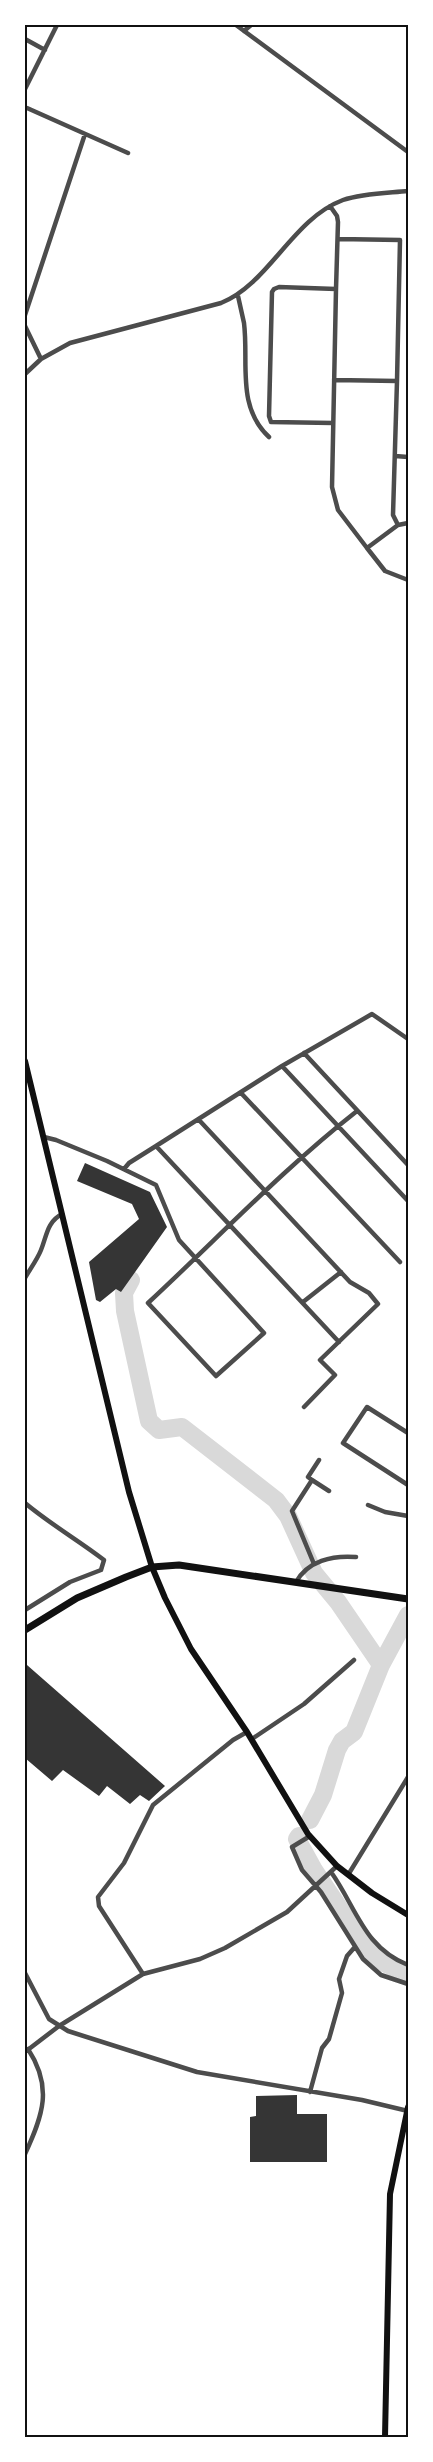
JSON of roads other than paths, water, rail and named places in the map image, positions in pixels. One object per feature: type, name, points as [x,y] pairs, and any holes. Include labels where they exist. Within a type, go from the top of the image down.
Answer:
[{"type":"main road","points":[[25,1061],[129,1492],[152,1567],[191,1649],[252,1739],[310,1836],[337,1866],[348,1875],[372,1893],[408,1915]]},
{"type":"main road","points":[[25,1630],[77,1598],[152,1567],[179,1565],[407,1597]]},
{"type":"main road","points":[[385,2437],[390,2194],[408,2110]]},
{"type":"street","points":[[25,89],[57,25]]},
{"type":"street","points":[[236,25],[408,152]]},
{"type":"street","points":[[244,31],[251,25]]},
{"type":"street","points":[[25,39],[44,50]]},
{"type":"street","points":[[27,108],[128,153]]},
{"type":"street","points":[[25,315],[85,134]]},
{"type":"street","points":[[25,374],[40,359],[70,343],[221,303],[238,296],[250,287],[288,242],[330,206],[344,200],[408,191]]},
{"type":"street","points":[[330,206],[337,216],[338,238],[332,487],[338,510],[385,571],[408,580]]},
{"type":"street","points":[[338,238],[400,240],[393,515],[398,524]]},
{"type":"street","points":[[333,423],[271,422],[268,416],[272,292],[279,287],[336,289]]},
{"type":"street","points":[[238,296],[244,324],[244,365],[252,417],[269,437]]},
{"type":"street","points":[[25,326],[40,359]]},
{"type":"street","points":[[334,380],[397,382]]},
{"type":"street","points":[[396,456],[408,457]]},
{"type":"street","points":[[367,548],[398,524],[408,523]]},
{"type":"street","points":[[124,1169],[129,1163],[282,1066],[372,1014],[408,1040]]},
{"type":"street","points":[[304,1053],[408,1165]]},
{"type":"street","points":[[282,1066],[408,1201]]},
{"type":"street","points":[[240,1093],[400,1262]]},
{"type":"street","points":[[44,1137],[56,1140],[124,1169],[156,1186],[179,1240],[196,1258],[264,1333],[216,1376],[148,1303],[196,1258],[267,1191],[357,1111]]},
{"type":"street","points":[[199,1120],[350,1282],[369,1293],[378,1304],[320,1360],[335,1375],[304,1407]]},
{"type":"street","points":[[156,1146],[339,1342]]},
{"type":"street","points":[[25,1278],[41,1251],[49,1226],[55,1218],[62,1214]]},
{"type":"street","points":[[303,1302],[341,1272]]},
{"type":"street","points":[[408,1433],[367,1407],[343,1443],[408,1485]]},
{"type":"street","points":[[319,1460],[308,1477],[329,1491]]},
{"type":"street","points":[[312,1480],[292,1511],[314,1564]]},
{"type":"street","points":[[25,1503],[47,1522],[66,1530],[104,1560],[102,1570],[70,1582],[25,1610]]},
{"type":"street","points":[[368,1505],[384,1512],[408,1516]]},
{"type":"street","points":[[296,1582],[302,1572],[314,1564],[333,1558],[356,1557]]},
{"type":"street","points":[[252,1739],[304,1704],[354,1660]]},
{"type":"street","points":[[143,1974],[99,1906],[98,1898],[124,1863],[153,1805],[233,1740],[247,1732]]},
{"type":"street","points":[[348,1875],[408,1777]]},
{"type":"street","points":[[310,1836],[292,1847],[296,1862],[318,1885],[354,1948],[363,1960],[381,1975],[408,1984]]},
{"type":"street","points":[[25,2154],[43,2104],[44,2091],[43,2078],[27,2050],[59,2026],[143,1974],[200,1959],[225,1948],[287,1912],[337,1866]]},
{"type":"street","points":[[330,1873],[380,1950],[408,1965]]},
{"type":"street","points":[[310,2092],[322,2048],[329,2039],[342,1993],[339,1978],[347,1956],[354,1948]]},
{"type":"street","points":[[25,1973],[49,2019],[68,2031],[197,2072],[362,2100],[408,2110]]},
{"type":"waterway","points":[[131,1280],[124,1293],[125,1311],[149,1421],[159,1430],[182,1427],[276,1500],[288,1516],[314,1573],[338,1602],[381,1665]]},
{"type":"waterway","points":[[310,1820],[323,1795],[337,1750],[342,1741],[354,1732],[381,1665],[408,1615]]},
{"type":"waterway","points":[[299,1836],[297,1839],[314,1870],[362,1942],[378,1960],[408,1975]]}]
